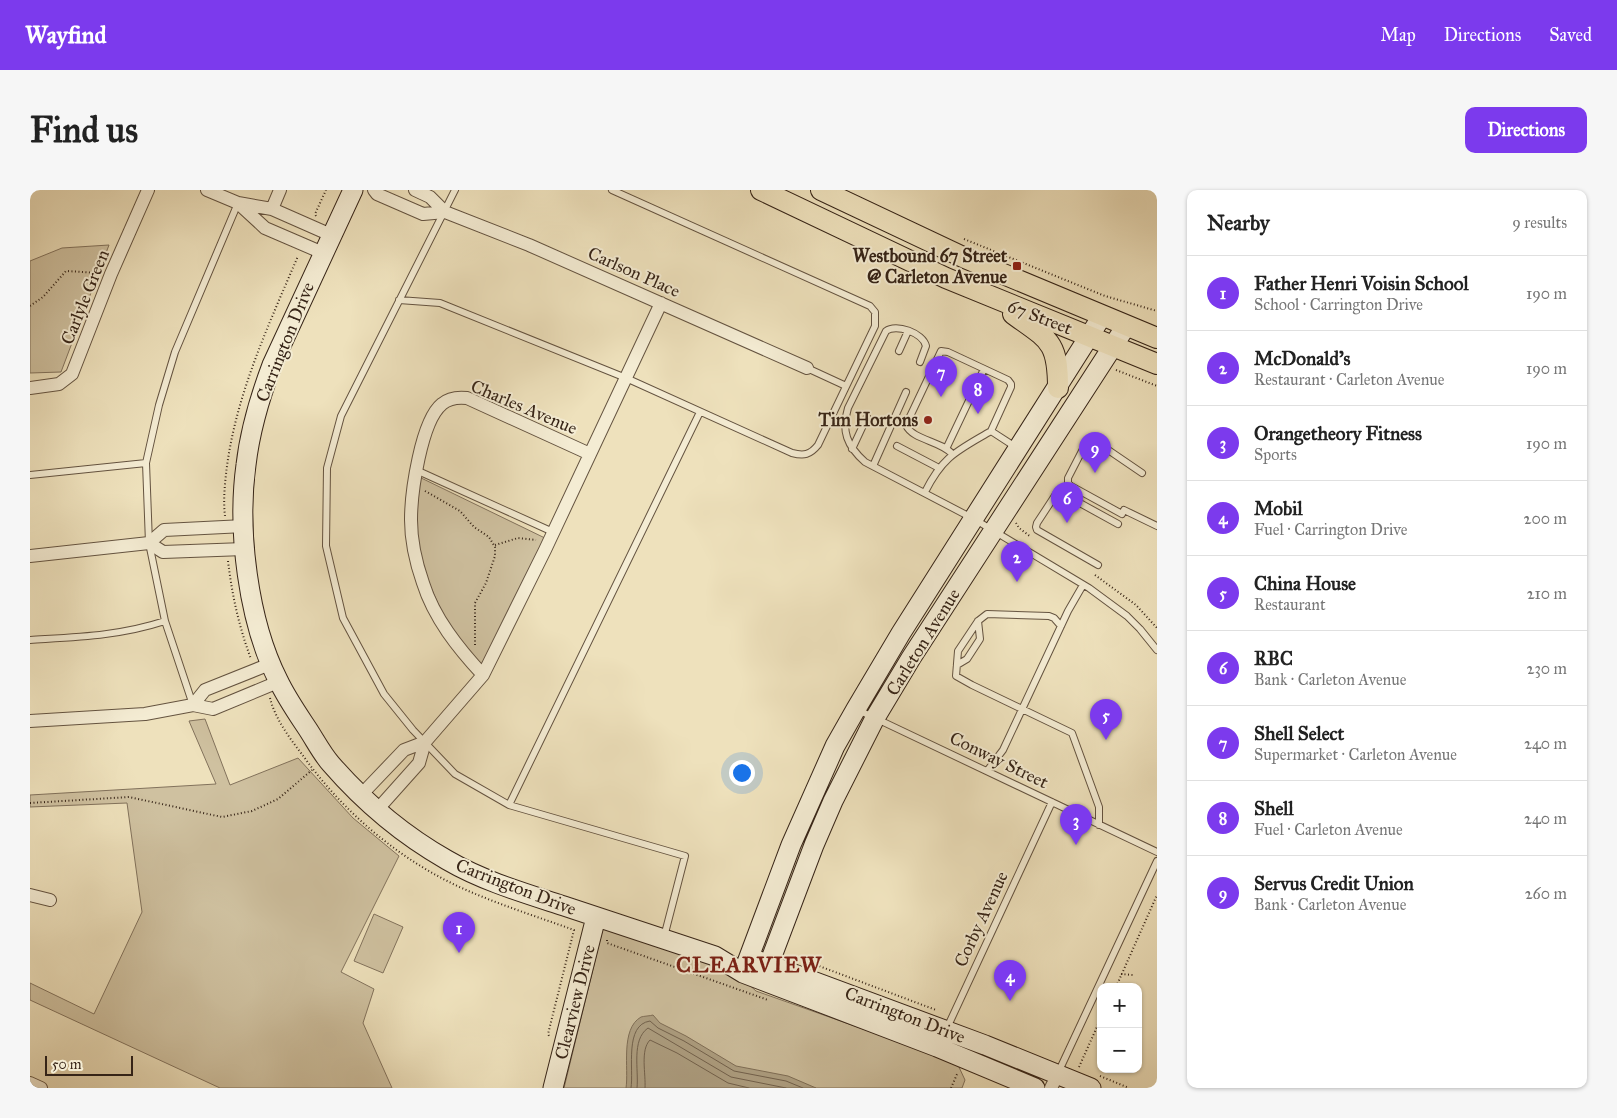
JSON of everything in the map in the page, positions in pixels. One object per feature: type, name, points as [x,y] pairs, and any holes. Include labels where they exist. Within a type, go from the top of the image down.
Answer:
[{"type":"main road","name":"67 Street","points":[[762,190],[946,278],[1157,364]]},
{"type":"main road","name":"67 Street","points":[[821,190],[965,258],[1157,338]]},
{"type":"main road","points":[[992,298],[1046,339],[1055,353],[1058,364],[1058,388]]},
{"type":"street","name":"Carlyle Green","points":[[30,388],[59,384],[72,374],[111,274],[148,190]]},
{"type":"street","points":[[207,190],[238,203],[272,208],[331,235]]},
{"type":"street","points":[[272,208],[280,190]]},
{"type":"street","name":"Carrington Drive","points":[[353,190],[279,346],[263,391],[250,440],[246,465],[244,549],[253,602],[270,664],[274,688],[330,763],[361,795],[400,830],[448,861],[476,874],[523,893],[946,1030],[1054,1081],[1093,1081]]},
{"type":"street","name":"Carlson Place","points":[[374,190],[377,194],[423,214],[445,212]]},
{"type":"street","name":"Carlson Place","points":[[415,190],[430,197],[445,212],[529,245],[807,368]]},
{"type":"street","points":[[238,203],[265,228],[323,253]]},
{"type":"street","name":"Charles Avenue","points":[[377,810],[419,764],[425,742],[483,675],[548,544],[661,303]]},
{"type":"street","name":"Carleton Avenue","points":[[746,965],[806,808],[856,709],[901,632],[1058,388],[1102,316]]},
{"type":"street","name":"Carleton Avenue","points":[[766,972],[833,800],[875,718],[911,658],[1126,326]]},
{"type":"street","name":"Charles Avenue","points":[[483,675],[455,643],[435,612],[423,584],[413,546],[411,520],[416,470],[428,428],[436,411],[448,400],[461,397],[467,398],[590,454]]},
{"type":"street","points":[[149,544],[164,530],[244,526]]},
{"type":"street","points":[[30,556],[149,544],[163,552],[244,549]]},
{"type":"street","points":[[193,705],[205,690],[270,664]]},
{"type":"street","points":[[30,720],[145,714],[193,705],[213,709],[274,688]]},
{"type":"street","name":"Charles Avenue","points":[[361,795],[404,750],[425,742]]},
{"type":"street","points":[[30,895],[50,900]]},
{"type":"street","name":"Clearview Drive","points":[[553,1088],[596,917]]},
{"type":"street","name":"Carrington Drive","points":[[766,972],[937,1048],[1035,1088]]},
{"type":"street","points":[[30,1083],[42,1088]]},
{"type":"lane","points":[[455,190],[341,416],[327,468],[326,546],[343,618],[384,694],[413,730],[455,774],[509,805],[685,856],[663,939]]},
{"type":"lane","points":[[399,300],[440,303],[626,378],[792,453],[808,454],[818,446],[875,326],[875,312],[870,306],[612,190]]},
{"type":"lane","points":[[193,705],[165,622],[149,544],[146,463],[175,352],[238,203]]},
{"type":"lane","points":[[920,362],[925,350],[925,342],[922,338],[895,326],[886,331],[848,408],[844,420],[846,434],[852,449],[865,462],[974,519],[1108,600],[1140,629],[1157,650]]},
{"type":"lane","points":[[899,351],[908,331]]},
{"type":"lane","points":[[925,492],[939,468],[952,454],[991,432],[1011,387],[1008,380],[945,351],[941,351],[906,426],[911,432],[946,449],[952,454]]},
{"type":"lane","points":[[807,368],[846,386]]},
{"type":"lane","points":[[946,449],[984,369]]},
{"type":"lane","points":[[873,466],[906,392]]},
{"type":"lane","points":[[509,805],[700,412]]},
{"type":"lane","points":[[852,449],[867,418]]},
{"type":"lane","points":[[991,432],[1019,449]]},
{"type":"lane","points":[[1142,473],[1098,443],[1089,442],[1085,445],[1068,478],[1068,483],[1123,512],[1157,526]]},
{"type":"lane","points":[[897,446],[939,468]]},
{"type":"lane","points":[[30,475],[146,463]]},
{"type":"lane","points":[[416,470],[553,532]]},
{"type":"lane","points":[[1098,565],[1037,530],[1037,523],[1058,491],[1118,524]]},
{"type":"lane","points":[[987,771],[1003,750],[1061,626],[1083,584]]},
{"type":"lane","points":[[1061,626],[1054,618],[1049,616],[987,614],[978,621],[958,651],[956,676],[1072,733],[1100,807],[1100,825]]},
{"type":"lane","points":[[957,665],[967,659],[980,639],[978,621]]},
{"type":"lane","points":[[30,640],[102,636],[129,632],[165,622]]},
{"type":"lane","name":"Conway Street","points":[[856,709],[1157,852]]},
{"type":"lane","name":"Corby Avenue","points":[[937,1048],[1052,802]]},
{"type":"lane","points":[[1054,1081],[1157,862]]},
{"type":"path","points":[[317,218],[315,214],[326,190]]},
{"type":"path","points":[[959,237],[1105,296],[1157,311]]},
{"type":"path","points":[[30,306],[43,297],[66,271],[111,274]]},
{"type":"path","points":[[1114,369],[1157,386]]},
{"type":"path","points":[[414,486],[451,504],[474,526],[489,537],[494,545],[496,556],[486,583],[475,603],[475,647]]},
{"type":"path","points":[[494,545],[518,538],[534,539],[548,544]]},
{"type":"path","points":[[1108,584],[1136,606],[1157,628]]},
{"type":"path","points":[[274,688],[272,704],[281,724],[313,770],[358,818],[392,847],[422,867],[462,888],[574,930],[548,1034],[552,1041]]},
{"type":"path","points":[[30,803],[129,797],[222,817],[252,811],[278,799],[313,770]]},
{"type":"path","points":[[1118,983],[1157,894]]},
{"type":"path","points":[[606,939],[608,943],[776,1003]]},
{"type":"path","points":[[803,960],[938,1011]]},
{"type":"path","points":[[1121,974],[1133,975]]},
{"type":"path","points":[[1079,1069],[1097,1027]]},
{"type":"path","points":[[951,1088],[958,1072]]},
{"type":"path","points":[[1093,1081],[1129,1088]]},
{"type":"shaded area","points":[[109,245],[61,372],[30,373],[30,261],[62,248]]},
{"type":"shaded area","points":[[415,475],[549,540],[483,675],[455,643],[413,546]]},
{"type":"shaded area","points":[[205,719],[230,785],[298,758],[353,818],[399,856],[341,972],[374,989],[363,1023],[392,1088],[220,1088],[30,1000],[30,983],[94,1014],[142,912],[127,803],[30,807],[30,795],[216,784],[189,721]]},
{"type":"shaded area","points":[[374,914],[403,927],[383,973],[354,961]]},
{"type":"shaded area","points":[[603,928],[735,972],[756,991],[925,1051],[958,1065],[965,1080],[962,1088],[564,1088]]},
{"type":"water","points":[[653,1015],[660,1023],[736,1066],[788,1076],[816,1088],[626,1088],[627,1050],[630,1030],[641,1017]]},
{"type":"place","name":"Westbound 67 Street @ Carleton Avenue","points":[[1017,266]]},
{"type":"place","name":"Shell Select","points":[[941,397]]},
{"type":"place","name":"Shell","points":[[978,414]]},
{"type":"place","name":"Tim Hortons","points":[[928,420]]},
{"type":"place","name":"Servus Credit Union","points":[[1095,473]]},
{"type":"place","name":"RBC","points":[[1067,523]]},
{"type":"place","name":"McDonald's","points":[[1017,582]]},
{"type":"place","name":"China House","points":[[1106,740]]},
{"type":"place","name":"Orangetheory Fitness","points":[[1076,845]]},
{"type":"place","name":"Father Henri Voisin School","points":[[459,953]]},
{"type":"place","name":"Mobil","points":[[1010,1001]]},
{"type":"district","name":"CLEARVIEW","points":[[749,964]]}]
